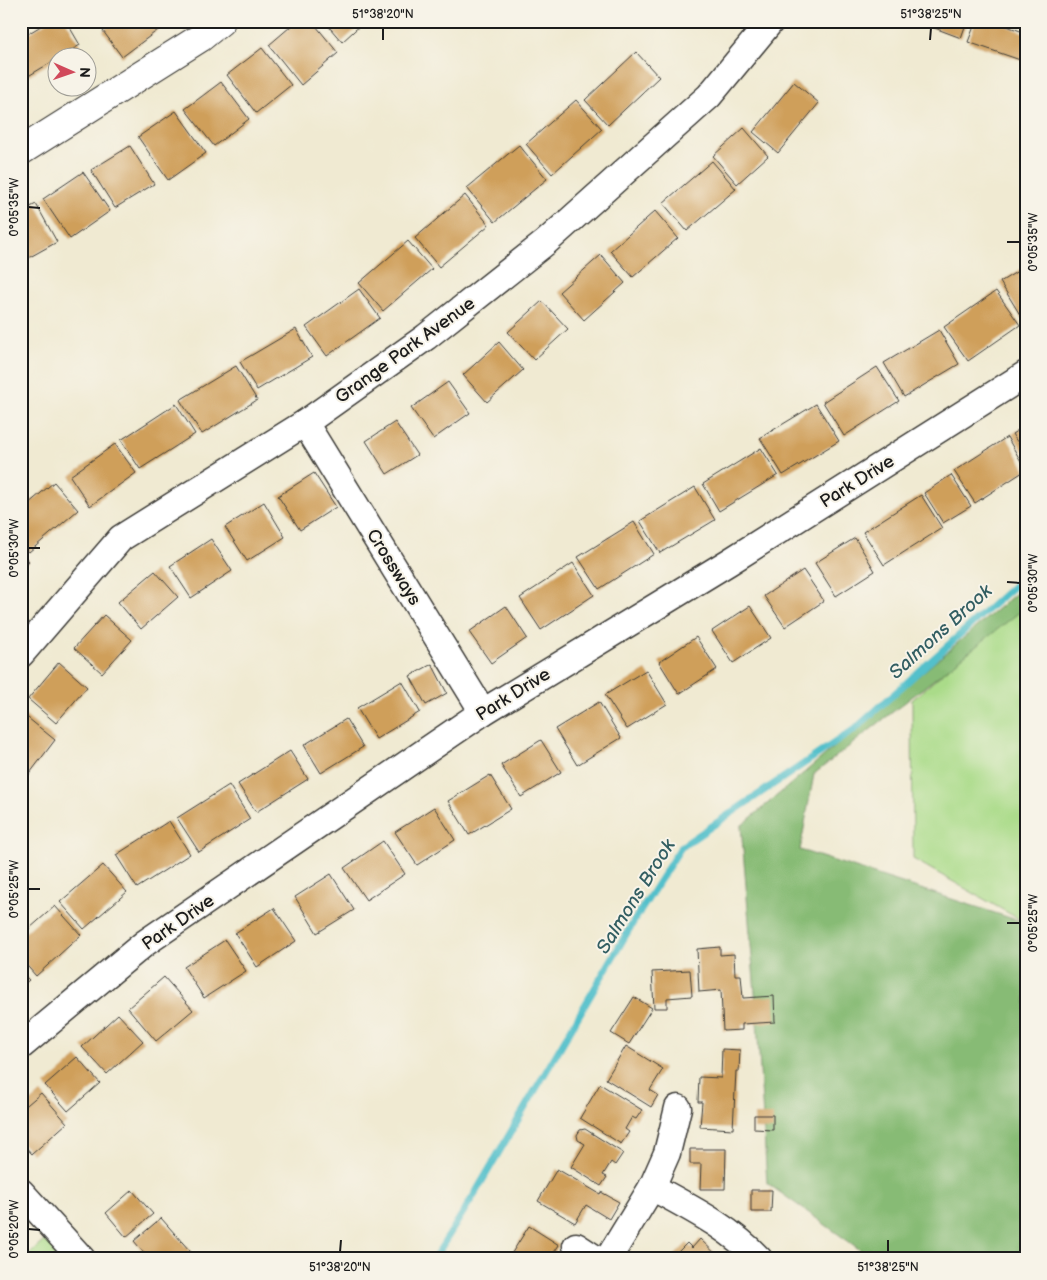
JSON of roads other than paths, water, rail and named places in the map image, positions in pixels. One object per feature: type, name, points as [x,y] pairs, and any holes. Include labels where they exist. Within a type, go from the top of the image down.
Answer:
[{"type":"street","points":[[21,151],[200,38],[221,21]]},
{"type":"street","name":"Grange Park Avenue","points":[[21,654],[121,538],[305,423],[426,337],[546,242],[709,96],[771,21]]},
{"type":"street","name":"Park Drive","points":[[21,1046],[145,943],[483,712],[729,562],[1026,374]]},
{"type":"street","name":"Crossways","points":[[305,423],[483,712]]},
{"type":"street","points":[[608,1259],[652,1187],[668,1153],[678,1108]]},
{"type":"street","points":[[652,1187],[710,1219],[748,1247],[759,1259]]},
{"type":"street","points":[[21,1192],[82,1259]]},
{"type":"waterway","name":"Salmons Brook","points":[[434,1259],[474,1195],[634,921],[681,847],[855,729],[1017,583],[1026,580]]}]
